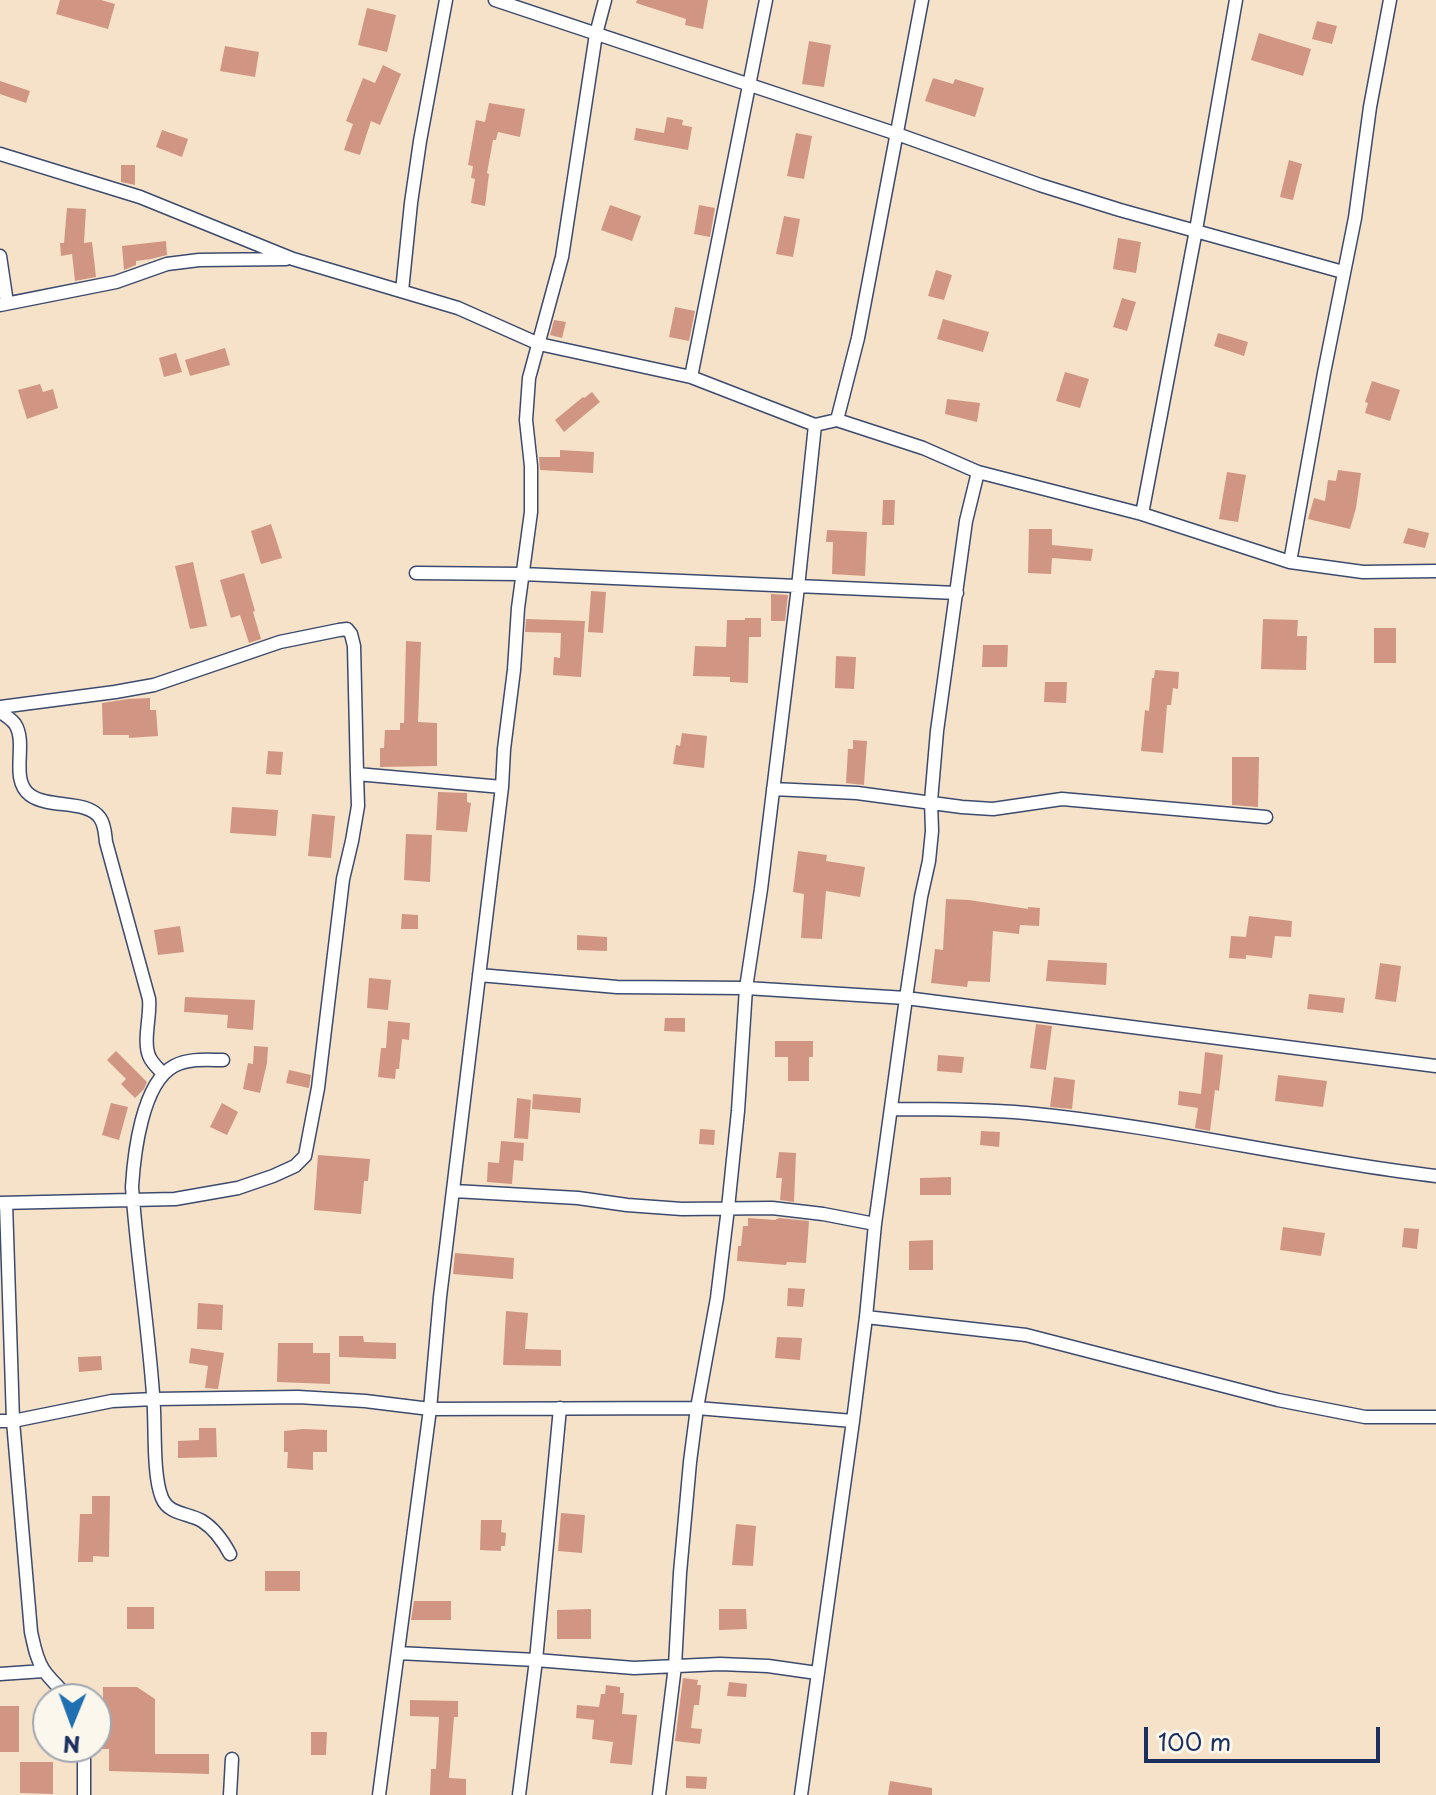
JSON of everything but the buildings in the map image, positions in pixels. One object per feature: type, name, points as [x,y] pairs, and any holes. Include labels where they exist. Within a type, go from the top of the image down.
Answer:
[{"type":"street","points":[[402,291],[420,141],[446,0]]},
{"type":"street","points":[[495,0],[1040,185],[1343,272]]},
{"type":"street","points":[[379,1795],[430,1409],[440,1297],[502,787],[518,608],[531,512],[531,466],[526,420],[529,378],[562,257],[596,34],[605,0]]},
{"type":"street","points":[[691,377],[766,0]]},
{"type":"street","points":[[837,420],[858,338],[922,0]]},
{"type":"street","points":[[1142,514],[1236,0]]},
{"type":"street","points":[[1290,562],[1355,218],[1370,107],[1390,0]]},
{"type":"street","points":[[0,154],[140,197],[293,259],[458,308],[539,344],[691,377],[815,425],[837,420],[923,448],[978,472],[1142,514],[1290,562],[1363,572],[1436,571]]},
{"type":"street","points":[[243,258],[246,241]]},
{"type":"street","points":[[0,256],[3,304],[116,282],[167,264],[243,258],[293,259]]},
{"type":"street","points":[[659,1795],[675,1666],[680,1573],[697,1408],[710,1343],[728,1208],[746,988],[761,889],[815,425]]},
{"type":"street","points":[[801,1795],[853,1421],[875,1224],[921,897],[929,861],[937,731],[966,521],[978,472]]},
{"type":"street","points":[[416,573],[522,574],[957,593]]},
{"type":"street","points":[[0,709],[154,685],[280,642],[347,629],[354,646],[358,806],[343,879],[318,1088],[305,1156],[295,1166],[238,1188],[175,1199],[3,1203],[6,1421],[31,1632],[36,1656],[44,1671],[56,1683]]},
{"type":"street","points":[[0,709],[15,724],[19,733],[22,786],[28,794],[47,802],[82,807],[100,817],[149,999],[147,1044],[150,1057],[163,1074]]},
{"type":"street","points":[[357,774],[502,787]]},
{"type":"street","points":[[773,789],[857,793],[993,809],[1062,799],[1266,817]]},
{"type":"street","points":[[479,975],[617,987],[746,988],[906,998],[1436,1066]]},
{"type":"street","points":[[223,1060],[190,1061],[175,1066],[163,1074],[151,1092],[133,1165],[133,1201],[148,1322],[160,1495],[165,1505],[173,1511],[199,1519],[209,1526],[230,1554]]},
{"type":"street","points":[[891,1109],[1026,1113],[1436,1176]]},
{"type":"street","points":[[454,1191],[578,1198],[682,1209],[772,1208],[875,1224]]},
{"type":"street","points":[[866,1317],[1026,1335],[1278,1400],[1365,1417],[1436,1417]]},
{"type":"street","points":[[6,1421],[112,1401],[298,1397],[430,1409],[697,1408],[853,1421]]},
{"type":"street","points":[[519,1795],[536,1660],[560,1408]]},
{"type":"street","points":[[398,1653],[634,1668],[720,1664],[768,1666],[817,1673]]},
{"type":"street","points":[[0,1674],[44,1671]]},
{"type":"street","points":[[230,1795],[232,1759]]},
{"type":"street","points":[[84,1763],[84,1795]]}]
